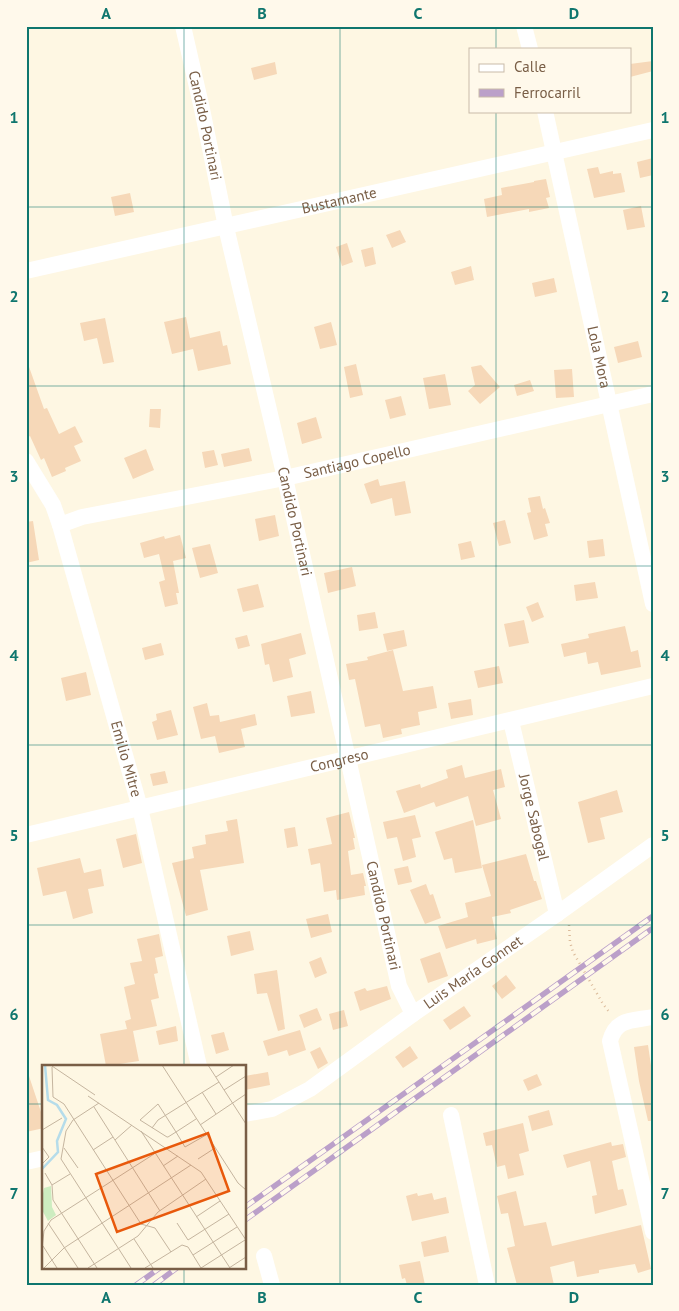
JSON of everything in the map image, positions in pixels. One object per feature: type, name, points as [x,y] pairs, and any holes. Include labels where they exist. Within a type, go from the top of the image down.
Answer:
[{"type":"street","name":"Candido Portinari","points":[[183,26],[226,227],[285,478],[399,986],[413,1014]]},
{"type":"street","points":[[524,26],[530,48]]},
{"type":"street","name":"Lola Mora","points":[[545,112],[653,604]]},
{"type":"street","name":"Bustamante","points":[[26,271],[653,130]]},
{"type":"street","name":"Santiago Copello","points":[[60,526],[82,517],[285,478],[653,394]]},
{"type":"street","name":"Emilio Mitre","points":[[26,461],[53,505],[60,526],[140,808],[200,1065]]},
{"type":"street","name":"Congreso","points":[[26,835],[653,686]]},
{"type":"street","name":"Jorge Sabogal","points":[[511,721],[557,914]]},
{"type":"street","name":"Luis María Gonnet","points":[[246,1114],[272,1109],[310,1089],[653,845]]},
{"type":"street","points":[[653,1017],[619,1024],[613,1030],[610,1041],[653,1232]]},
{"type":"street","points":[[451,1115],[488,1285]]},
{"type":"street","points":[[26,1162],[42,1158]]},
{"type":"street","points":[[264,1256],[272,1285]]},
{"type":"path","points":[[557,914],[567,921],[570,926],[570,942],[573,952],[603,1004],[619,1024]]},
{"type":"building","points":[[653,61],[653,71],[632,76],[632,64]]},
{"type":"building","points":[[275,62],[277,74],[254,80],[251,68]]},
{"type":"building","points":[[653,158],[653,175],[640,178],[637,162]]},
{"type":"building","points":[[598,167],[600,174],[613,171],[613,174],[621,173],[625,192],[594,198],[587,169]]},
{"type":"building","points":[[546,179],[550,197],[546,198],[549,208],[529,212],[529,209],[487,217],[484,199],[502,195],[501,188]]},
{"type":"building","points":[[130,193],[134,212],[115,216],[111,197]]},
{"type":"building","points":[[641,206],[645,227],[627,230],[623,210]]},
{"type":"building","points":[[400,230],[406,242],[392,248],[386,235]]},
{"type":"building","points":[[347,243],[353,262],[342,266],[336,247]]},
{"type":"building","points":[[373,247],[376,264],[365,267],[361,250]]},
{"type":"building","points":[[471,266],[474,280],[455,285],[451,272]]},
{"type":"building","points":[[554,278],[557,292],[535,297],[532,283]]},
{"type":"building","points":[[186,317],[190,338],[220,331],[223,346],[227,345],[231,364],[198,371],[193,349],[172,354],[164,322]]},
{"type":"building","points":[[105,318],[114,362],[103,364],[97,338],[84,341],[80,323]]},
{"type":"building","points":[[331,322],[337,345],[320,349],[314,327]]},
{"type":"building","points":[[638,341],[642,357],[618,363],[614,347]]},
{"type":"building","points":[[28,364],[44,409],[47,408],[59,434],[75,426],[83,442],[74,446],[81,461],[65,468],[66,471],[52,477],[44,458],[41,460],[30,436],[26,438],[26,365]]},
{"type":"building","points":[[356,364],[363,395],[350,398],[344,367]]},
{"type":"building","points":[[481,365],[500,387],[480,404],[468,391],[475,385],[471,367]]},
{"type":"building","points":[[572,369],[574,397],[556,398],[554,370]]},
{"type":"building","points":[[445,374],[451,405],[429,409],[423,378]]},
{"type":"building","points":[[530,380],[534,391],[517,396],[514,385]]},
{"type":"building","points":[[401,396],[406,415],[390,419],[385,400]]},
{"type":"building","points":[[150,409],[161,409],[160,428],[149,427]]},
{"type":"building","points":[[316,417],[322,438],[302,444],[297,423]]},
{"type":"building","points":[[249,448],[252,461],[224,467],[221,454]]},
{"type":"building","points":[[146,449],[154,470],[133,479],[124,458]]},
{"type":"building","points":[[214,450],[218,465],[205,468],[202,452]]},
{"type":"building","points":[[378,479],[380,486],[405,481],[411,513],[395,516],[392,498],[371,504],[364,484]]},
{"type":"building","points":[[540,496],[543,509],[545,508],[550,523],[545,524],[548,536],[534,540],[527,513],[531,512],[528,498]]},
{"type":"building","points":[[275,515],[279,536],[259,541],[255,519]]},
{"type":"building","points":[[505,520],[511,543],[499,546],[493,523]]},
{"type":"building","points":[[33,521],[39,560],[26,563],[26,522]]},
{"type":"building","points":[[180,535],[186,558],[173,561],[179,593],[176,593],[178,604],[165,607],[159,582],[165,580],[159,554],[144,558],[140,543],[164,536],[165,539]]},
{"type":"building","points":[[603,539],[605,556],[589,558],[587,541]]},
{"type":"building","points":[[471,541],[475,557],[461,560],[458,544]]},
{"type":"building","points":[[210,544],[218,573],[200,578],[192,548]]},
{"type":"building","points":[[352,567],[356,586],[328,593],[324,573]]},
{"type":"building","points":[[595,582],[598,598],[576,601],[574,585]]},
{"type":"building","points":[[258,584],[264,607],[243,612],[237,589]]},
{"type":"building","points":[[538,602],[544,617],[532,622],[526,607]]},
{"type":"building","points":[[375,612],[378,628],[359,631],[357,615]]},
{"type":"building","points":[[524,620],[529,643],[509,647],[504,624]]},
{"type":"building","points":[[625,626],[631,652],[638,650],[641,667],[601,675],[598,662],[588,664],[586,652],[564,657],[561,644],[589,638],[588,634]]},
{"type":"building","points":[[404,630],[407,646],[387,651],[383,634]]},
{"type":"building","points":[[301,633],[306,654],[289,659],[293,677],[273,682],[269,664],[265,665],[261,644]]},
{"type":"building","points":[[247,635],[250,646],[238,649],[235,638]]},
{"type":"building","points":[[161,643],[164,655],[145,660],[142,648]]},
{"type":"building","points":[[393,650],[403,691],[433,686],[437,708],[418,712],[420,725],[401,729],[402,734],[383,738],[380,724],[365,727],[355,679],[349,680],[346,664],[368,660],[367,657]]},
{"type":"building","points":[[499,666],[503,683],[478,688],[474,671]]},
{"type":"building","points":[[86,672],[91,695],[66,701],[61,678]]},
{"type":"building","points":[[311,691],[315,713],[291,717],[287,696]]},
{"type":"building","points":[[471,699],[473,715],[451,719],[448,703]]},
{"type":"building","points":[[207,703],[210,716],[219,715],[220,722],[255,714],[257,725],[241,729],[245,747],[219,753],[215,736],[201,739],[193,707]]},
{"type":"building","points":[[171,710],[178,735],[157,740],[152,722],[157,720],[156,714]]},
{"type":"building","points":[[462,765],[465,778],[501,769],[505,787],[493,790],[501,819],[476,826],[468,796],[436,807],[434,802],[404,813],[396,791],[420,784],[421,788],[448,778],[446,770]]},
{"type":"building","points":[[165,771],[168,783],[153,786],[150,774]]},
{"type":"building","points":[[617,790],[623,812],[600,818],[605,839],[588,843],[578,802]]},
{"type":"building","points":[[349,812],[355,838],[353,838],[355,849],[348,851],[351,875],[363,873],[366,886],[364,886],[365,895],[337,900],[336,890],[324,892],[320,863],[311,865],[308,849],[332,844],[326,818]]},
{"type":"building","points":[[415,815],[421,837],[412,839],[416,857],[403,861],[397,837],[387,839],[383,822]]},
{"type":"building","points":[[237,819],[244,863],[200,870],[208,910],[186,916],[172,863],[194,858],[192,847],[206,844],[205,835],[228,831],[226,821]]},
{"type":"building","points":[[473,820],[482,868],[455,873],[452,858],[444,860],[435,832]]},
{"type":"building","points":[[295,827],[298,846],[287,848],[284,829]]},
{"type":"building","points":[[136,834],[142,863],[123,868],[116,839]]},
{"type":"building","points":[[526,854],[534,881],[536,881],[542,899],[510,910],[511,913],[492,917],[497,939],[477,944],[476,939],[446,949],[438,926],[468,917],[465,903],[491,896],[482,865]]},
{"type":"building","points":[[80,858],[84,873],[101,869],[104,886],[88,889],[93,913],[73,919],[66,891],[43,896],[37,868]]},
{"type":"building","points":[[408,866],[412,882],[398,885],[394,869]]},
{"type":"building","points":[[426,884],[430,895],[433,894],[441,918],[425,924],[410,890]]},
{"type":"building","points":[[328,914],[332,932],[311,938],[306,919]]},
{"type":"building","points":[[250,931],[254,950],[231,956],[227,936]]},
{"type":"building","points":[[159,934],[163,956],[155,958],[158,973],[154,974],[159,998],[151,1000],[157,1026],[133,1031],[139,1061],[106,1065],[100,1034],[127,1029],[125,1021],[131,1019],[124,987],[135,984],[130,963],[142,961],[137,939]]},
{"type":"building","points":[[440,952],[448,976],[428,983],[420,959]]},
{"type":"building","points":[[321,957],[327,973],[315,978],[309,962]]},
{"type":"building","points":[[277,970],[285,1029],[278,1031],[267,993],[257,994],[254,974]]},
{"type":"building","points":[[506,975],[516,988],[502,999],[492,986]]},
{"type":"building","points":[[387,986],[391,999],[360,1011],[354,992],[365,988],[367,991]]},
{"type":"building","points":[[464,1006],[471,1016],[450,1030],[443,1020]]},
{"type":"building","points":[[317,1008],[322,1020],[304,1028],[299,1015]]},
{"type":"building","points":[[344,1010],[348,1026],[333,1030],[329,1014]]},
{"type":"building","points":[[176,1026],[178,1041],[159,1045],[156,1031]]},
{"type":"building","points":[[300,1030],[306,1050],[289,1056],[287,1050],[268,1056],[263,1041]]},
{"type":"building","points":[[224,1032],[229,1050],[216,1054],[211,1035]]},
{"type":"building","points":[[648,1045],[653,1079],[653,1121],[648,1121],[634,1047]]},
{"type":"building","points":[[410,1046],[418,1058],[403,1068],[395,1057]]},
{"type":"building","points":[[320,1047],[328,1063],[318,1069],[310,1052]]},
{"type":"building","points":[[268,1072],[270,1085],[246,1090],[246,1076]]},
{"type":"building","points":[[537,1074],[542,1085],[528,1091],[523,1080]]},
{"type":"building","points":[[29,1076],[41,1112],[42,1128],[26,1132],[26,1077]]},
{"type":"building","points":[[549,1110],[553,1125],[532,1131],[528,1116]]},
{"type":"building","points":[[523,1123],[529,1151],[519,1154],[524,1175],[508,1179],[505,1165],[497,1167],[492,1145],[486,1146],[483,1133]]},
{"type":"building","points":[[611,1142],[612,1146],[623,1144],[626,1157],[612,1161],[618,1190],[623,1189],[627,1205],[595,1214],[592,1196],[597,1195],[590,1161],[567,1168],[563,1155]]},
{"type":"building","points":[[516,1191],[524,1226],[546,1222],[552,1246],[641,1225],[651,1269],[638,1273],[635,1264],[599,1270],[599,1273],[577,1277],[574,1261],[550,1267],[554,1285],[517,1285],[507,1248],[515,1246],[508,1213],[501,1214],[497,1196]]},
{"type":"building","points":[[417,1193],[418,1196],[432,1193],[434,1200],[446,1197],[449,1213],[412,1221],[406,1196]]},
{"type":"building","points":[[446,1236],[449,1252],[424,1257],[421,1242]]},
{"type":"building","points":[[420,1261],[425,1285],[407,1285],[405,1278],[402,1279],[399,1265]]},
{"type":"railway","points":[[246,1206],[653,916]]},
{"type":"railway","points":[[246,1219],[653,928]]},
{"type":"railway","points":[[136,1285],[160,1268]]},
{"type":"railway","points":[[154,1285],[177,1268]]}]
